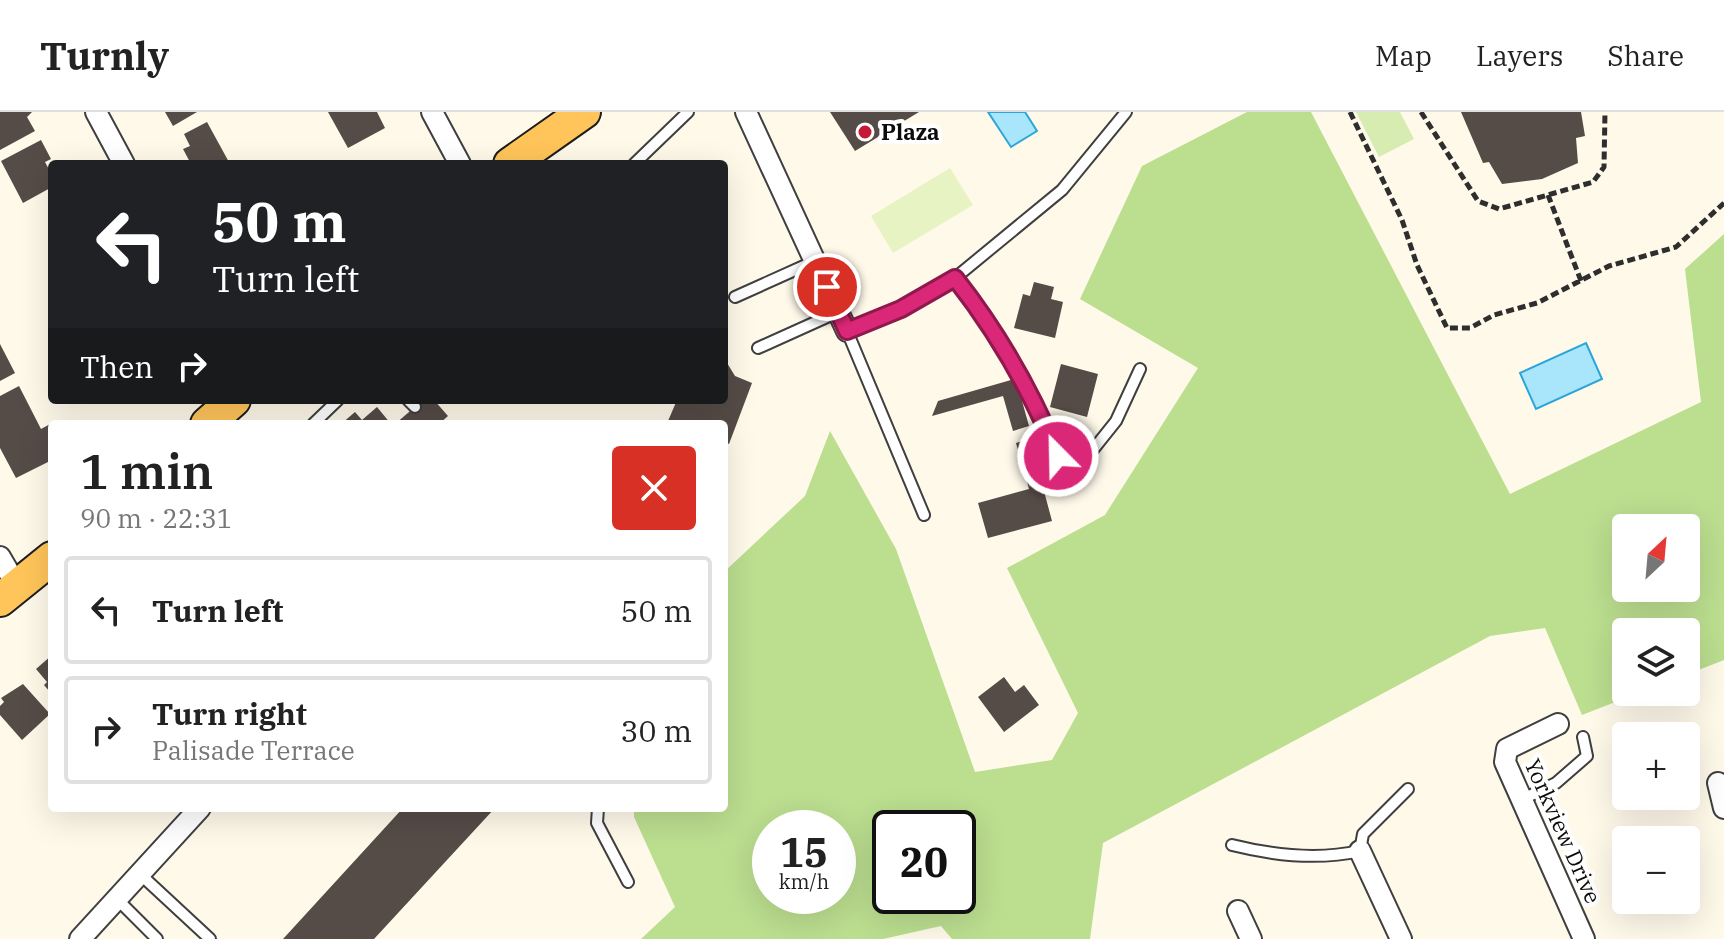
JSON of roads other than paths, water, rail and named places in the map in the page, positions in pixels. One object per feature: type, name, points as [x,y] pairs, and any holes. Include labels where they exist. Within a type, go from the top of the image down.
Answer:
[{"type":"main road","points":[[516,160],[584,112]]},
{"type":"main road","points":[[212,420],[230,404]]},
{"type":"main road","points":[[9,594],[48,561]]},
{"type":"street","points":[[96,112],[122,160]]},
{"type":"street","points":[[432,112],[458,160]]},
{"type":"street","points":[[746,112],[847,331]]},
{"type":"street","points":[[0,557],[9,594]]},
{"type":"street","name":"Yorkview Drive","points":[[1558,724],[1507,749],[1505,762],[1584,939]]},
{"type":"street","points":[[1718,783],[1724,808]]},
{"type":"street","points":[[80,939],[196,812]]},
{"type":"street","points":[[1360,851],[1401,939]]},
{"type":"street","points":[[1238,911],[1251,939]]},
{"type":"lane","points":[[638,160],[688,112]]},
{"type":"lane","points":[[924,515],[847,331],[901,309],[955,278],[1062,190],[1126,112]]},
{"type":"lane","points":[[735,297],[815,261]]},
{"type":"lane","points":[[955,278],[992,326],[1026,383],[1068,481],[1116,421],[1140,369]]},
{"type":"lane","points":[[758,348],[838,312]]},
{"type":"lane","points":[[317,420],[334,404]]},
{"type":"lane","points":[[1521,800],[1577,767],[1587,756],[1583,737]]},
{"type":"lane","points":[[1232,845],[1259,851],[1308,855],[1338,856],[1360,851],[1363,834],[1408,789]]},
{"type":"lane","points":[[598,812],[597,823],[628,882]]},
{"type":"lane","points":[[140,874],[210,939]]},
{"type":"lane","points":[[117,899],[157,939]]},
{"type":"water","points":[[988,112],[1025,112],[1037,131],[1011,147]]},
{"type":"water","points":[[1586,343],[1602,379],[1536,409],[1520,373]]},
{"type":"place","name":"Plaza","points":[[865,132]]}]
